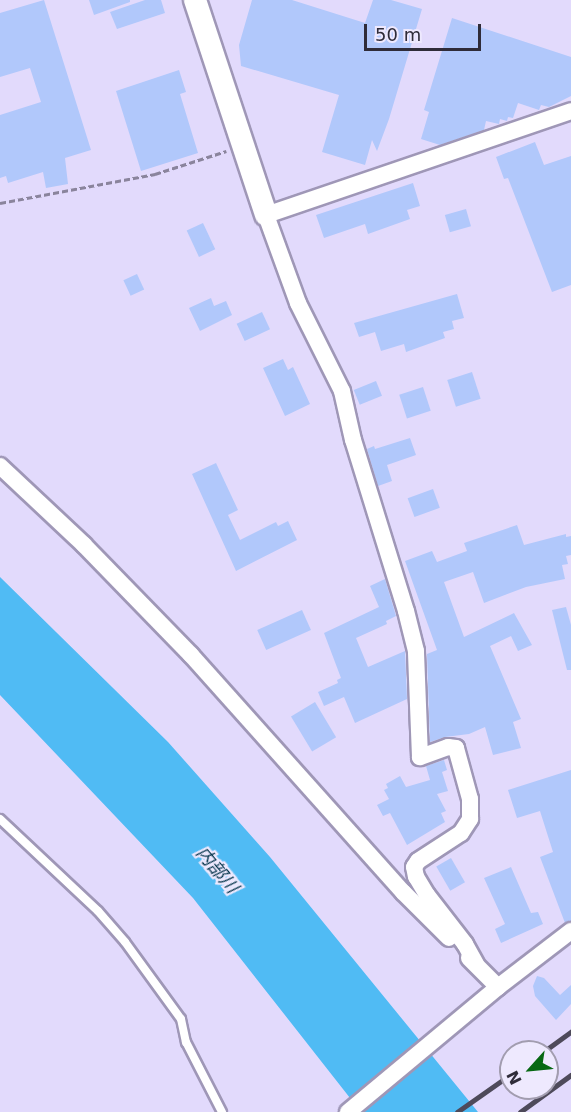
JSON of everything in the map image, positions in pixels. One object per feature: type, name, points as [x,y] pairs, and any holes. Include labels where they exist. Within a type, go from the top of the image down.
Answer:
[{"type":"street","points":[[195,0],[266,215],[298,303],[342,391],[352,441],[403,600],[416,651],[420,757],[448,747],[456,748],[470,799],[470,819],[461,833],[418,861],[414,867],[416,878],[465,944],[476,964]]},
{"type":"street","points":[[266,215],[571,111]]},
{"type":"street","points":[[0,466],[84,545],[192,656],[403,892],[498,987]]},
{"type":"street","points":[[348,1112],[498,987],[571,931]]},
{"type":"lane","points":[[0,819],[98,911],[125,942],[181,1019],[186,1042],[222,1112]]},
{"type":"path","points":[[0,204],[155,174],[244,145]]},
{"type":"water","name":"内部川","points":[[0,577],[168,742],[270,857],[478,1112],[361,1112],[193,898],[0,695]]},
{"type":"building","points":[[44,0],[91,150],[65,158],[68,184],[46,188],[43,172],[8,183],[6,176],[0,178],[0,115],[41,102],[30,68],[0,77],[0,13]]},
{"type":"building","points":[[89,0],[130,0],[130,2],[94,15]]},
{"type":"building","points":[[145,0],[161,0],[165,13],[117,29],[110,12]]},
{"type":"building","points":[[252,0],[292,0],[365,23],[373,0],[391,0],[422,9],[389,119],[377,151],[372,140],[365,165],[322,152],[339,95],[241,66],[239,45]]},
{"type":"building","points":[[452,18],[571,57],[571,96],[549,107],[541,105],[539,110],[518,103],[513,118],[508,117],[507,121],[500,119],[499,124],[486,121],[484,130],[440,145],[421,139],[429,112],[424,110]]},
{"type":"building","points":[[179,70],[186,92],[180,94],[198,153],[141,171],[116,91]]},
{"type":"building","points":[[535,142],[544,165],[571,156],[571,285],[552,292],[508,178],[504,179],[496,157]]},
{"type":"building","points":[[413,183],[420,206],[407,210],[410,219],[368,234],[365,224],[324,238],[316,215]]},
{"type":"building","points":[[466,209],[471,226],[450,232],[445,215]]},
{"type":"building","points":[[203,223],[215,249],[199,257],[187,231]]},
{"type":"building","points":[[137,274],[144,289],[131,296],[123,280]]},
{"type":"building","points":[[457,294],[464,318],[452,321],[454,329],[443,332],[445,338],[406,352],[404,344],[381,351],[375,332],[359,337],[354,323]]},
{"type":"building","points":[[211,298],[214,306],[226,301],[232,315],[200,331],[189,308]]},
{"type":"building","points":[[262,312],[270,329],[245,341],[237,324]]},
{"type":"building","points":[[283,359],[288,370],[293,367],[310,404],[285,416],[263,368]]},
{"type":"building","points":[[472,372],[481,399],[456,407],[447,380]]},
{"type":"building","points":[[376,381],[382,396],[360,405],[354,390]]},
{"type":"building","points":[[423,387],[431,411],[407,419],[399,395]]},
{"type":"building","points":[[410,438],[416,455],[387,465],[392,481],[378,486],[367,449],[374,446],[375,449]]},
{"type":"building","points":[[216,463],[238,510],[228,515],[240,540],[276,522],[278,526],[288,521],[297,540],[236,571],[192,474]]},
{"type":"building","points":[[433,489],[440,508],[414,517],[408,498]]},
{"type":"building","points":[[517,525],[524,545],[566,534],[566,537],[571,536],[571,555],[566,556],[568,564],[562,565],[565,579],[526,587],[484,603],[473,572],[444,582],[464,637],[514,613],[532,645],[518,651],[511,636],[490,646],[521,719],[513,722],[521,748],[493,755],[485,727],[469,734],[445,737],[430,742],[427,654],[437,650],[405,561],[432,551],[437,562],[467,551],[464,543]]},
{"type":"building","points":[[385,579],[396,616],[386,621],[387,624],[356,638],[368,667],[405,651],[407,699],[355,723],[344,697],[324,706],[318,692],[338,683],[337,680],[341,678],[324,633],[379,607],[370,586]]},
{"type":"building","points":[[566,607],[571,625],[571,670],[567,670],[552,610]]},
{"type":"building","points":[[302,610],[311,630],[266,650],[257,630]]},
{"type":"building","points":[[315,702],[336,737],[312,752],[291,716]]},
{"type":"building","points":[[444,760],[447,770],[442,772],[448,791],[437,794],[446,811],[441,813],[445,822],[407,845],[390,813],[383,816],[377,805],[389,799],[384,790],[388,788],[386,784],[400,776],[406,787],[430,780],[426,766]]},
{"type":"building","points":[[571,770],[571,921],[565,923],[540,857],[553,852],[540,811],[517,818],[508,790]]},
{"type":"building","points":[[451,858],[465,882],[450,891],[436,866]]},
{"type":"building","points":[[511,867],[531,913],[538,912],[543,924],[501,943],[495,929],[505,924],[484,878]]},
{"type":"building","points":[[537,976],[544,978],[560,995],[571,985],[571,1004],[556,1020],[535,996],[533,986]]},
{"type":"railway","points":[[559,1041],[571,1032]]},
{"type":"railway","points":[[520,1112],[571,1075]]},
{"type":"railway","points":[[457,1112],[499,1082]]}]
